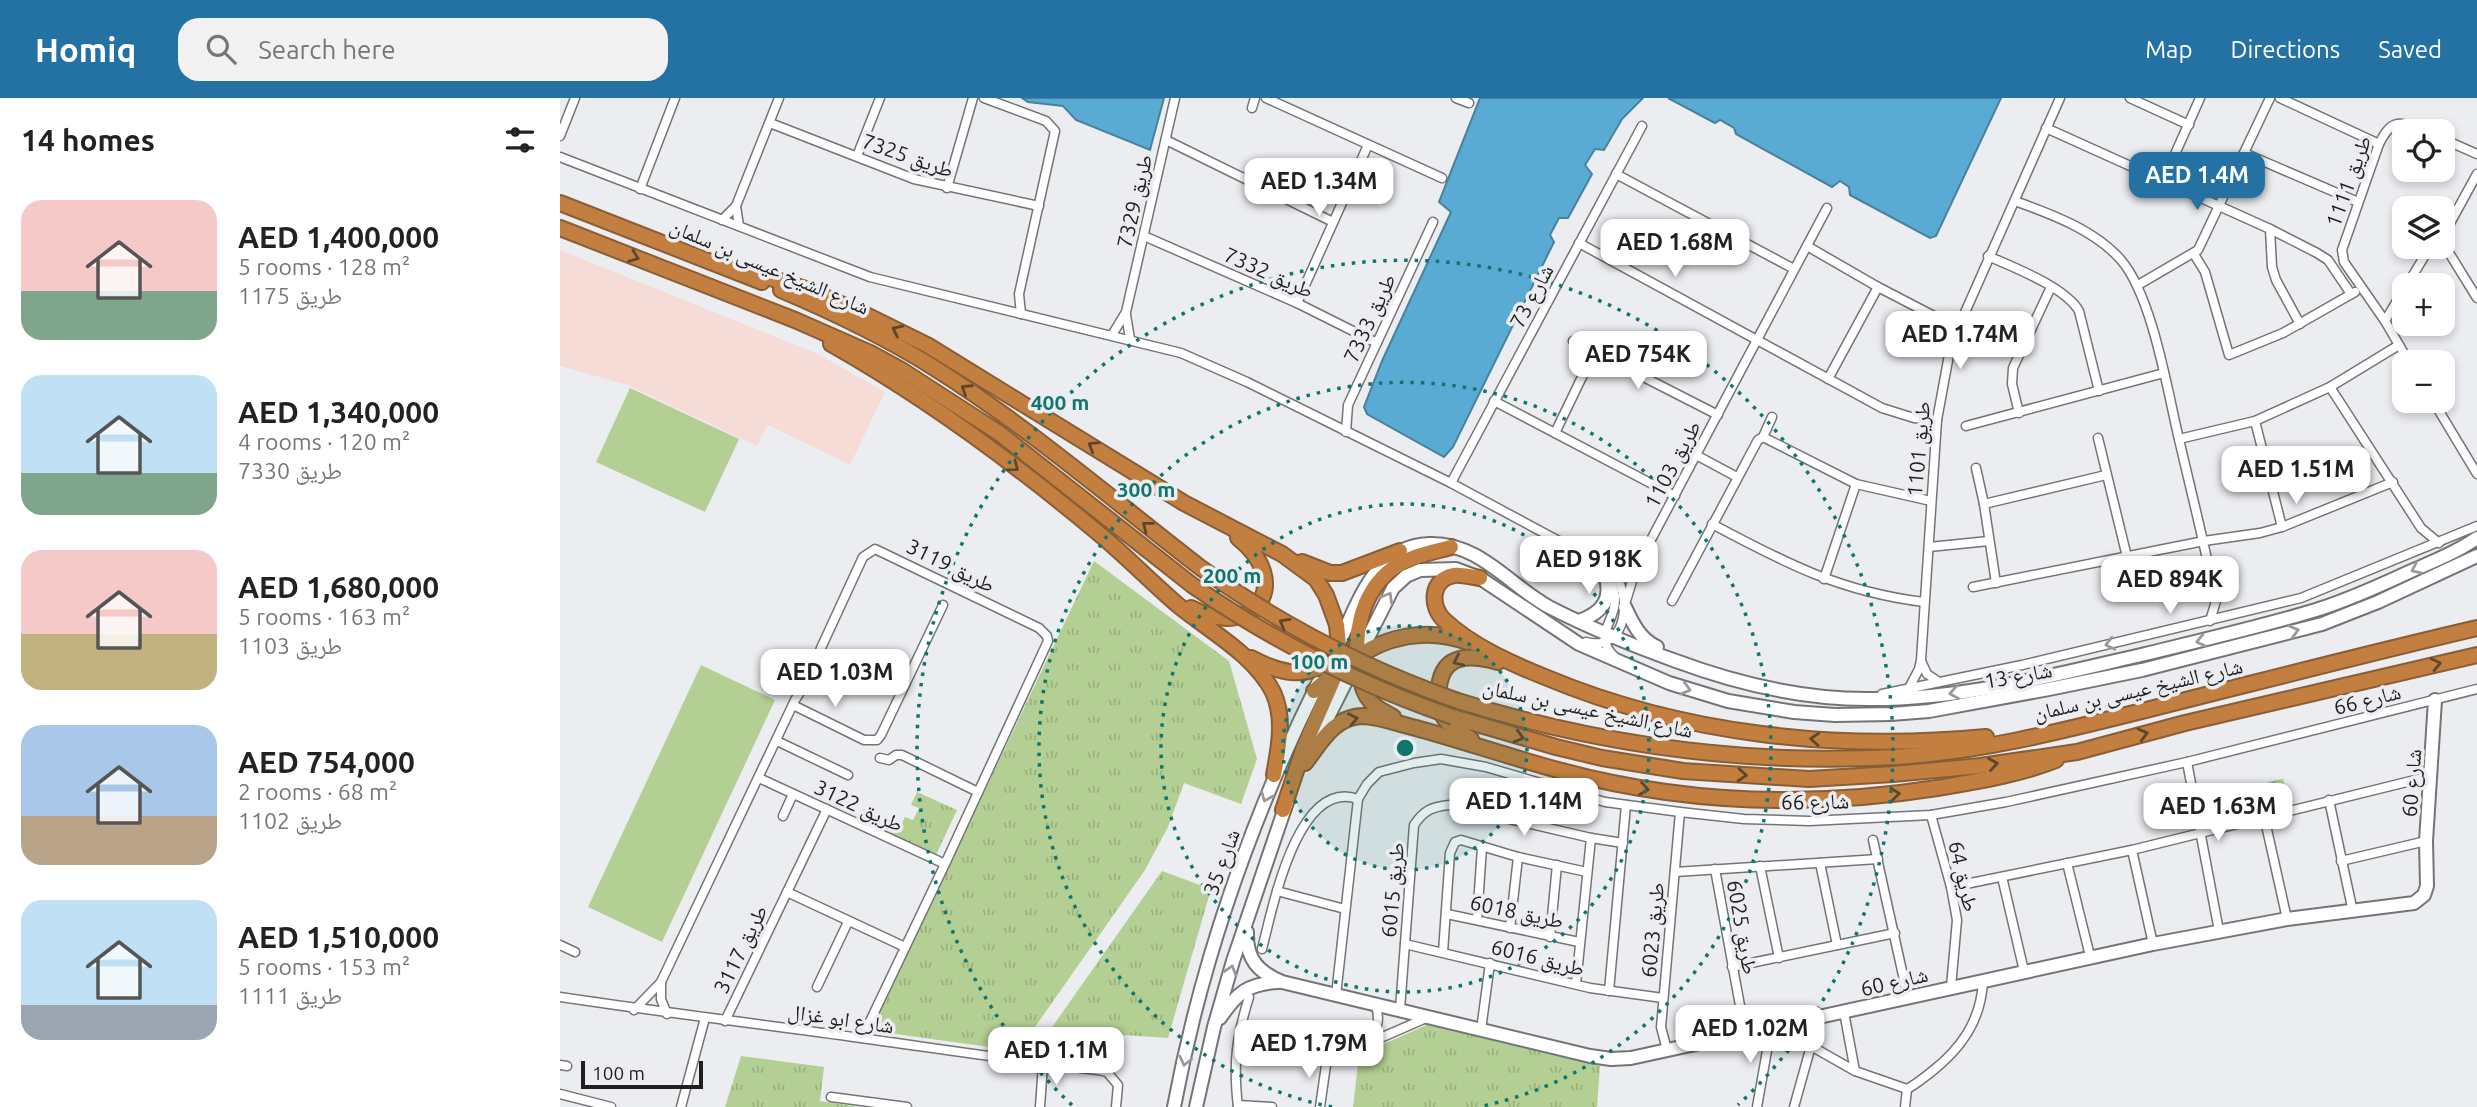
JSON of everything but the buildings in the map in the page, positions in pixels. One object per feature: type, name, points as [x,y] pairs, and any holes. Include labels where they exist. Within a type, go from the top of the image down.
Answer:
[{"type":"highway","name":"شارع الشيخ عيسى بن سلمان","points":[[560,203],[753,278],[808,301],[876,335],[952,379],[1011,420],[1246,601],[1311,638],[1378,670],[1458,701],[1518,718],[1685,751],[1750,757],[1897,757],[1987,745],[2078,727],[2477,628]]},
{"type":"highway","name":"شارع الشيخ عيسى بن سلمان","points":[[564,230],[795,320],[870,353],[968,411],[1192,585],[1296,649],[1374,687],[1453,717],[1602,758],[1683,771],[1809,779],[1980,766],[2077,752],[2185,723],[2477,655]]},
{"type":"highway","points":[[753,278],[769,278],[819,294],[927,345],[1214,519],[1282,554],[1324,570],[1342,573],[1400,551]]},
{"type":"highway","points":[[795,320],[818,338],[878,371],[935,408],[1051,495],[1253,665],[1273,693],[1278,708],[1280,744],[1275,775]]},
{"type":"highway","points":[[1150,579],[1191,608],[1213,617],[1240,618],[1257,609],[1265,584],[1260,562],[1249,546],[1214,519]]},
{"type":"highway","points":[[1451,547],[1406,561],[1389,571],[1376,588],[1360,618],[1362,687],[1372,703],[1394,717],[1503,755],[1622,786],[1683,795],[1784,801],[1900,794],[1990,779],[2035,768],[2077,752]]},
{"type":"highway","points":[[1282,554],[1316,579],[1333,610],[1336,658],[1283,810]]},
{"type":"highway","points":[[1480,578],[1453,575],[1437,585],[1433,604],[1446,622],[1485,648],[1523,668],[1588,695],[1644,713],[1785,737],[1889,742],[1981,737],[2078,727]]},
{"type":"highway","points":[[1231,647],[1278,671],[1295,674],[1313,671],[1360,646],[1372,648],[1402,637],[1427,634],[1453,637],[1485,648]]},
{"type":"highway","points":[[1503,755],[1471,739],[1445,719],[1437,702],[1439,683],[1443,671],[1452,662],[1474,656],[1523,668]]},
{"type":"highway","points":[[1314,691],[1336,658]]},
{"type":"highway","points":[[1305,763],[1331,729],[1350,717],[1366,716],[1439,734]]},
{"type":"street","points":[[560,136],[575,98]]},
{"type":"street","points":[[640,189],[675,98]]},
{"type":"street","points":[[722,220],[736,206],[779,98]]},
{"type":"street","points":[[857,156],[880,98]]},
{"type":"street","points":[[947,188],[973,98]]},
{"type":"street","points":[[984,98],[1046,121],[1053,127],[1055,135],[1019,294],[1021,314]]},
{"type":"street","name":"طريق 7329","points":[[1112,335],[1126,312],[1175,98]]},
{"type":"street","points":[[1252,107],[1255,98]]},
{"type":"street","points":[[1266,98],[1442,178]]},
{"type":"street","points":[[1456,98],[1469,103]]},
{"type":"street","name":"طريق 1101","points":[[1909,688],[1921,660],[1937,421],[1945,372],[1957,328],[2060,98]]},
{"type":"street","points":[[2130,98],[2189,125]]},
{"type":"street","points":[[2163,181],[2200,98]]},
{"type":"street","points":[[2138,285],[2194,254],[2202,245],[2270,98]]},
{"type":"street","points":[[2280,98],[2379,144]]},
{"type":"street","name":"طريق 7325","points":[[770,122],[914,179],[1039,206]]},
{"type":"street","name":"طريق 1111","points":[[2392,124],[2386,129],[2379,144],[2342,250],[2344,262],[2402,350]]},
{"type":"street","name":"شارع 73","points":[[1451,483],[1642,126]]},
{"type":"street","points":[[2046,128],[2270,229],[2328,260],[2351,294]]},
{"type":"street","points":[[1166,140],[1333,222]]},
{"type":"street","points":[[2455,144],[2477,154]]},
{"type":"street","points":[[1297,303],[1368,145]]},
{"type":"street","points":[[2244,153],[2358,202]]},
{"type":"street","points":[[560,157],[870,277],[1181,353],[1247,382],[1451,483],[1604,564],[1617,576],[1622,586],[1625,607],[1636,630],[1648,643],[1697,663],[1744,677],[1750,685]]},
{"type":"street","points":[[1616,174],[1794,269]]},
{"type":"street","points":[[2455,214],[2477,174]]},
{"type":"street","points":[[2015,201],[2091,236],[2120,259],[2138,285],[2164,373],[2217,601],[2225,611],[2234,615]]},
{"type":"street","points":[[736,206],[738,226]]},
{"type":"street","name":"طريق 1103","points":[[1608,637],[1625,607],[1636,568],[1827,208]]},
{"type":"street","name":"طريق 7333","points":[[1346,432],[1348,405],[1433,222]]},
{"type":"street","points":[[2270,229],[2272,267],[2276,280],[2300,324]]},
{"type":"street","name":"طريق 7332","points":[[1144,236],[1297,303],[1377,343]]},
{"type":"street","points":[[1579,243],[1892,412],[1937,421]]},
{"type":"street","points":[[1807,246],[1878,288],[1957,328]]},
{"type":"street","points":[[2194,254],[2205,272],[2229,355],[2263,343],[2362,288]]},
{"type":"street","points":[[1989,257],[2070,299],[2079,311],[2099,391]]},
{"type":"street","points":[[2453,259],[2475,292]]},
{"type":"street","points":[[1828,379],[1878,288]]},
{"type":"street","points":[[2019,413],[2012,384],[2013,368],[2051,288]]},
{"type":"street","points":[[1007,311],[1019,294]]},
{"type":"street","points":[[2385,321],[2392,310]]},
{"type":"street","name":"طريق 7329","points":[[1126,312],[1130,339]]},
{"type":"street","points":[[1573,341],[1718,415]]},
{"type":"street","points":[[2179,439],[2255,421],[2330,387],[2399,345]]},
{"type":"street","points":[[1555,433],[1594,352]]},
{"type":"street","points":[[1966,426],[2164,373]]},
{"type":"street","points":[[2330,387],[2421,528],[2439,543]]},
{"type":"street","points":[[1494,401],[1675,496]]},
{"type":"street","points":[[1331,424],[1348,405]]},
{"type":"street","points":[[2439,413],[2477,474]]},
{"type":"street","points":[[1672,601],[1737,477],[1758,440],[1763,437],[1772,417]]},
{"type":"street","points":[[2255,421],[2282,527]]},
{"type":"street","points":[[1763,437],[1856,484],[1931,500]]},
{"type":"street","points":[[2098,438],[2127,556]]},
{"type":"street","points":[[1696,455],[1737,477]]},
{"type":"street","points":[[1976,468],[1996,583]]},
{"type":"street","points":[[1984,503],[2106,475]]},
{"type":"street","points":[[1973,587],[2204,541],[2260,533],[2282,527],[2393,482]]},
{"type":"street","points":[[1824,579],[1856,484]]},
{"type":"street","points":[[1712,524],[1769,555],[1824,579],[1862,590],[1924,602]]},
{"type":"street","points":[[1864,699],[2301,598],[2477,526]]},
{"type":"street","points":[[2416,552],[2421,540],[2421,528]]},
{"type":"street","name":"شارع 13","points":[[1400,551],[1414,545],[1432,544],[1475,555],[1498,568],[1547,606],[1608,637],[1712,674],[1801,695],[1864,699],[1931,697],[2048,677],[2234,633],[2319,609],[2363,592],[2477,538]]},
{"type":"street","points":[[1929,547],[1989,541]]},
{"type":"street","name":"طريق 3119","points":[[662,982],[793,705],[815,668],[821,648],[863,557],[870,551],[879,550],[1040,628],[1047,636],[1047,646],[862,1038]]},
{"type":"street","points":[[1336,658],[1371,578],[1384,561],[1400,551]]},
{"type":"street","points":[[1586,554],[1612,587],[1616,599],[1608,637],[1612,654],[1623,664]]},
{"type":"street","name":"شارع 13","points":[[1480,578],[1579,644],[1669,683],[1728,701],[1794,712],[1835,715],[1891,714],[1929,710],[2128,673],[2322,624],[2378,602],[2477,556]]},
{"type":"street","name":"شارع 35","points":[[1196,1107],[1214,1027],[1283,810],[1360,646],[1393,588],[1406,576],[1420,570],[1436,568],[1456,569],[1480,578]]},
{"type":"street","points":[[1579,621],[1589,617],[1604,604],[1609,586],[1605,575]]},
{"type":"street","points":[[2210,621],[2217,601]]},
{"type":"street","points":[[793,705],[864,740],[877,740],[943,605]]},
{"type":"street","points":[[1561,632],[1594,644],[1608,637]]},
{"type":"street","points":[[1921,660],[1927,674],[1939,682]]},
{"type":"street","name":"شارع 66","points":[[1358,799],[1367,784],[1379,772],[1414,763],[1441,760],[1486,767],[1577,795],[1680,812],[1744,819],[1810,821],[1931,815],[2006,802],[2186,762],[2477,689]]},
{"type":"street","name":"شارع 35","points":[[1173,1104],[1216,933],[1236,871],[1275,775],[1314,691]]},
{"type":"street","name":"شارع 60","points":[[1282,982],[1611,1059],[1771,1028],[2090,956],[2287,919],[2394,905],[2414,895],[2422,883],[2426,868],[2435,700]]},
{"type":"street","points":[[777,741],[848,775]]},
{"type":"street","points":[[880,758],[887,760],[902,755],[978,792]]},
{"type":"street","points":[[2186,762],[2219,931]]},
{"type":"street","points":[[1951,887],[2132,849],[2431,776]]},
{"type":"street","name":"طريق 3122","points":[[759,778],[945,864]]},
{"type":"street","points":[[783,816],[793,794]]},
{"type":"street","points":[[1262,949],[1277,891],[1292,848],[1303,827],[1318,808],[1333,798],[1346,796],[1358,799],[1336,995]]},
{"type":"street","points":[[2329,800],[2353,912]]},
{"type":"street","name":"طريق 6015","points":[[1400,1010],[1414,825],[1421,814],[1432,807],[1449,805],[1623,843]]},
{"type":"street","points":[[1609,991],[1626,805]]},
{"type":"street","name":"طريق 3117","points":[[725,1021],[827,809]]},
{"type":"street","name":"طريق 6023","points":[[1667,1049],[1661,1027],[1680,812]]},
{"type":"street","name":"طريق 64","points":[[1931,815],[1951,887],[1957,920],[1951,987]]},
{"type":"street","points":[[2264,816],[2287,919]]},
{"type":"street","points":[[1576,984],[1591,838]]},
{"type":"street","points":[[1873,839],[1908,998]]},
{"type":"street","points":[[1443,952],[1452,846],[1455,842],[1461,840],[1587,872]]},
{"type":"street","points":[[2341,861],[2426,841]]},
{"type":"street","points":[[1477,920],[1482,847]]},
{"type":"street","points":[[2132,849],[2153,944]]},
{"type":"street","points":[[1510,928],[1518,856]]},
{"type":"street","name":"طريق 6025","points":[[1675,872],[1878,859]]},
{"type":"street","points":[[1820,863],[1837,945]]},
{"type":"street","points":[[2067,863],[2090,956]]},
{"type":"street","points":[[1550,937],[1557,865]]},
{"type":"street","points":[[1760,866],[1779,958]]},
{"type":"street","name":"طريق 6025","points":[[1715,869],[1745,1033]]},
{"type":"street","points":[[2002,877],[2024,971]]},
{"type":"street","points":[[1277,891],[1345,909]]},
{"type":"street","name":"طريق 3117","points":[[787,892],[905,947]]},
{"type":"street","name":"طريق 6018","points":[[1447,914],[1579,942]]},
{"type":"street","points":[[1247,918],[1250,958],[1266,974],[1282,982]]},
{"type":"street","points":[[817,987],[848,922]]},
{"type":"street","points":[[1732,967],[1895,933]]},
{"type":"street","name":"طريق 6016","points":[[1405,944],[1609,991],[1664,998]]},
{"type":"street","points":[[560,946],[575,952]]},
{"type":"street","points":[[1481,1030],[1490,963]]},
{"type":"street","points":[[1905,1107],[1907,1089],[1948,1058],[1970,1031],[1980,1006],[1983,981]]},
{"type":"street","points":[[634,1010],[662,982]]},
{"type":"street","points":[[662,982],[661,999],[667,1014]]},
{"type":"street","points":[[1214,1027],[1232,1000],[1249,987],[1282,982]]},
{"type":"street","name":"شارع ابو غزال","points":[[560,997],[634,1010],[1098,1070],[1107,1072],[1118,1085],[1115,1107]]},
{"type":"street","points":[[1249,997],[1234,1063],[1238,1106],[1272,1107]]},
{"type":"street","points":[[1371,1041],[1379,1022],[1375,1004]]},
{"type":"street","points":[[1844,1012],[1855,1071]]},
{"type":"street","points":[[1280,1041],[1326,1058],[1337,1057],[1429,1017]]},
{"type":"street","points":[[681,1107],[705,1018]]},
{"type":"street","points":[[1794,1023],[1811,1046],[1855,1071],[1907,1089]]},
{"type":"street","points":[[1757,1107],[1771,1028]]},
{"type":"street","points":[[1794,1107],[1811,1046]]},
{"type":"street","points":[[1320,1107],[1326,1058]]},
{"type":"street","points":[[1040,1107],[1043,1065]]},
{"type":"street","points":[[560,1094],[611,1107]]},
{"type":"street","points":[[831,1097],[870,1105],[907,1107]]},
{"type":"shaded area","points":[[560,250],[818,354],[885,392],[850,465],[768,425],[757,446],[627,385],[560,366]]},
{"type":"green space","points":[[630,388],[739,439],[705,512],[596,462]]},
{"type":"green space","points":[[1094,561],[1229,661],[1257,759],[1241,804],[1184,783],[1168,827],[1145,870],[1028,1037],[1004,1049],[881,1032],[875,1021]]},
{"type":"green space","points":[[701,665],[775,700],[662,942],[588,907]]},
{"type":"green space","points":[[2283,779],[2288,800],[2273,804],[2268,782]]},
{"type":"green space","points":[[917,792],[957,810],[936,855],[859,820],[864,809],[901,826],[905,817],[913,820],[919,808],[911,805]]},
{"type":"green space","points":[[1162,871],[1211,889],[1168,1038],[1050,1030]]},
{"type":"green space","points":[[1429,1024],[1600,1066],[1597,1107],[1353,1107],[1359,1055]]},
{"type":"green space","points":[[741,1056],[824,1067],[820,1101],[859,1107],[725,1107]]},
{"type":"water","points":[[1022,98],[1164,98],[1150,150],[1076,120],[1063,106],[1028,102]]},
{"type":"water","points":[[1480,98],[1643,98],[1622,119],[1604,150],[1595,149],[1585,165],[1592,174],[1568,218],[1559,218],[1550,235],[1554,242],[1453,447],[1444,457],[1367,414],[1364,407],[1382,361],[1451,212],[1439,202]]},
{"type":"water","points":[[1668,98],[2001,98],[1936,236],[1930,238],[1850,195],[1849,187],[1840,181],[1832,187],[1736,134],[1734,128],[1720,120],[1715,123]]}]
